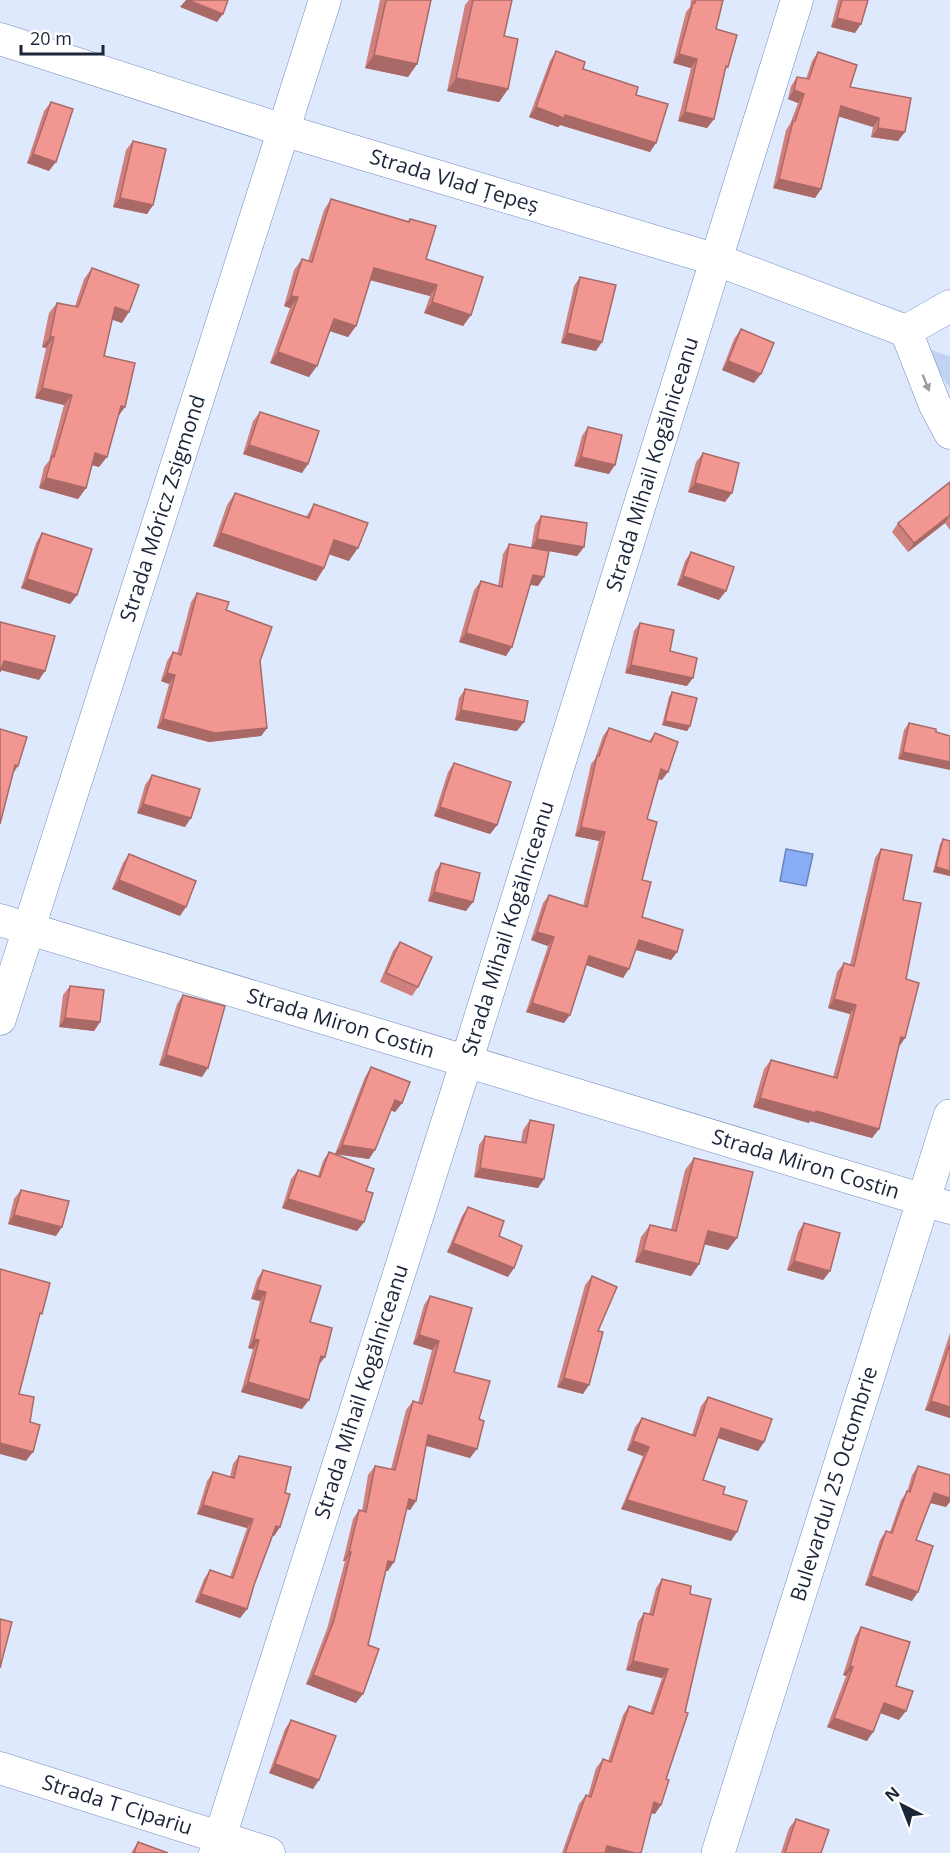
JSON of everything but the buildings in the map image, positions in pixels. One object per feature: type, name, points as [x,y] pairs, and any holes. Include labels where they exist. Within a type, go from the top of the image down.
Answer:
[{"type":"main road","name":"Bulevardul 25 Octombrie","points":[[718,1853],[936,1204],[950,1116]]},
{"type":"street","name":"Strada Móricz Zsigmond","points":[[0,1019],[14,924],[325,0]]},
{"type":"street","name":"Strada Mihail Kogălniceanu","points":[[218,1845],[466,1063],[797,0]]},
{"type":"street","name":"Strada Vlad Țepeș","points":[[0,39],[283,130],[717,260],[906,331]]},
{"type":"street","points":[[950,306],[906,331],[935,405],[950,433]]},
{"type":"street","name":"Strada Miron Costin","points":[[14,924],[936,1204]]},
{"type":"street","name":"Strada T Cipariu","points":[[0,1768],[218,1845],[269,1853]]},
{"type":"shaded area","points":[[920,347],[950,356],[950,388]]},
{"type":"water","points":[[786,849],[813,854],[806,886],[780,881]]}]
